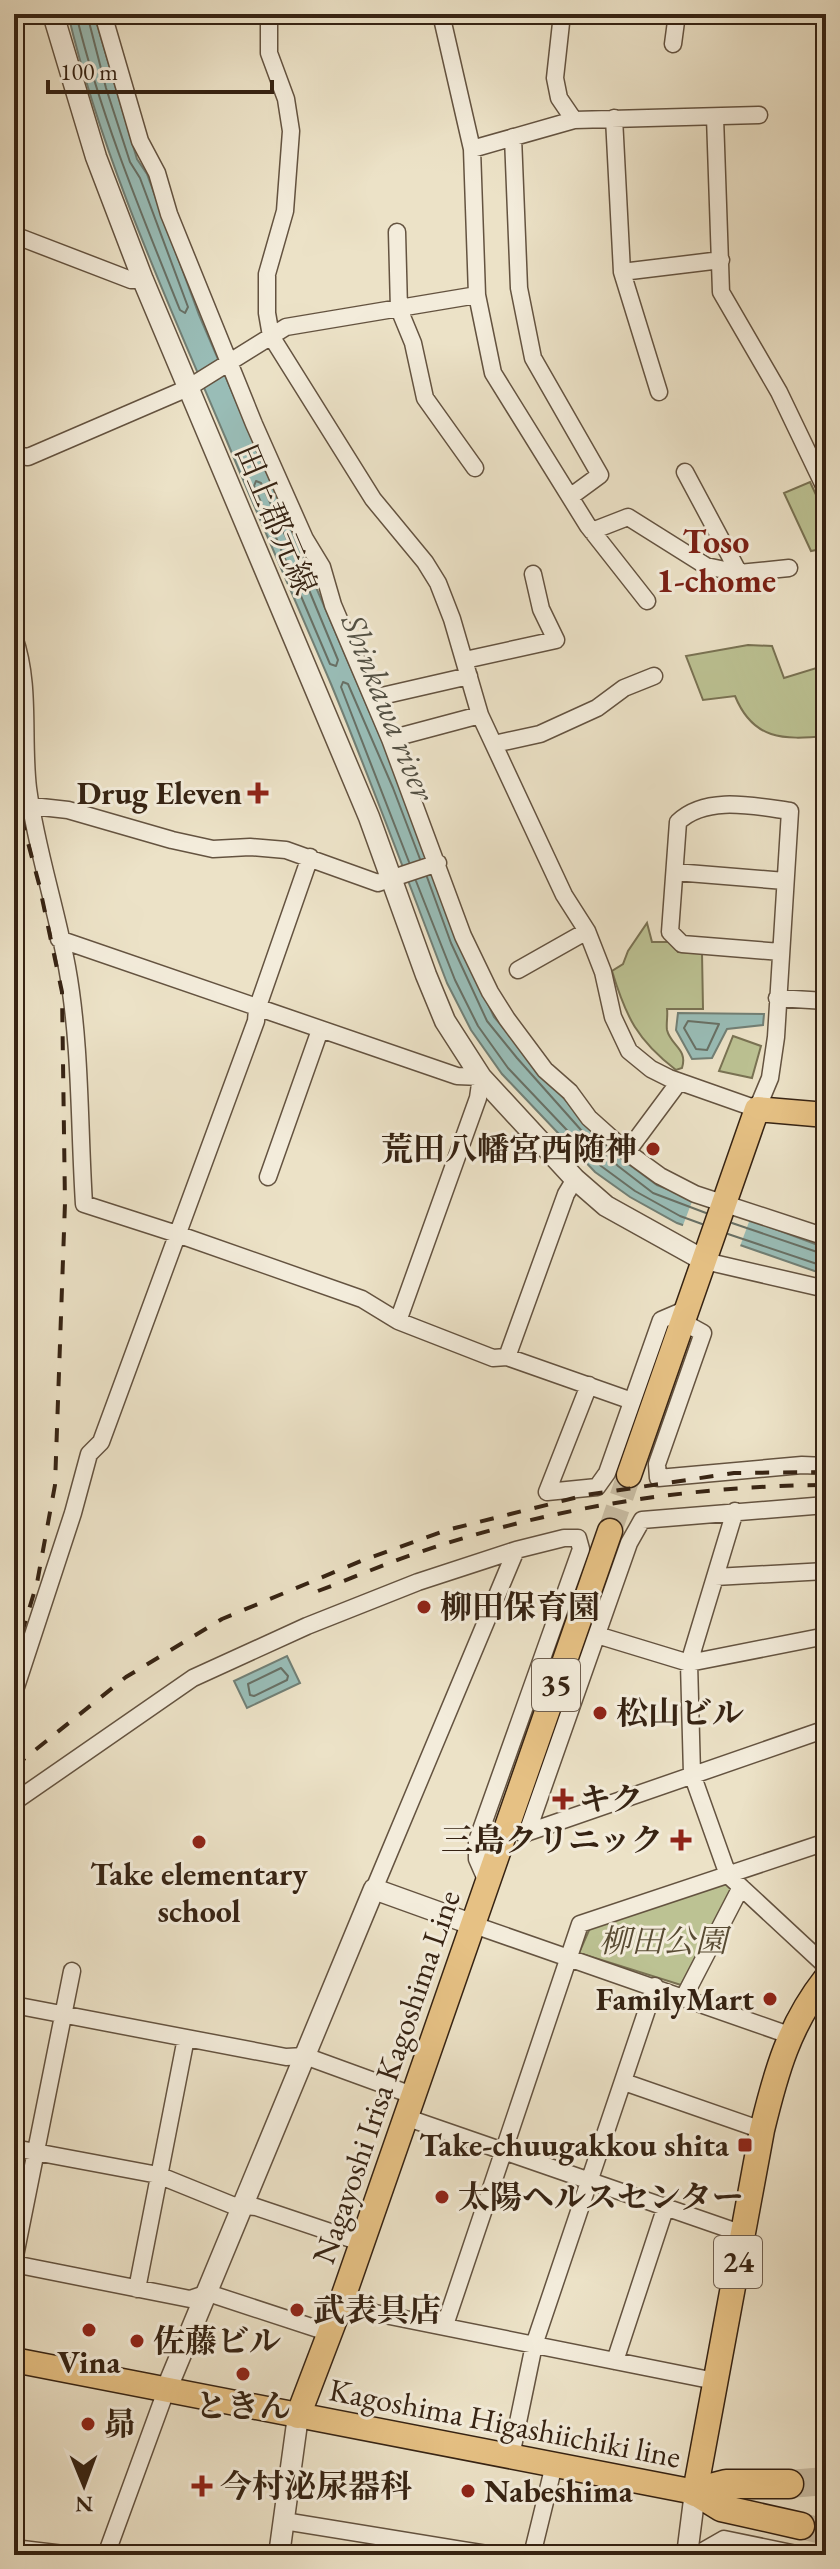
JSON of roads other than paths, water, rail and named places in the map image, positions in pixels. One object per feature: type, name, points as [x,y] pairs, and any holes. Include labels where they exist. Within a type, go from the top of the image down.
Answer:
[{"type":"highway","points":[[695,2492],[726,2484],[789,2484]]},
{"type":"highway","points":[[695,2492],[721,2508],[801,2526]]},
{"type":"main road","points":[[629,1475],[757,1109],[826,1115]]},
{"type":"main road","name":"Nagayoshi Irisa Kagoshima Line","points":[[298,2416],[363,2243],[610,1531]]},
{"type":"main road","name":"Kagoshima Higashiichiki line","points":[[14,2360],[695,2492],[762,2130],[789,2035],[826,1978]]},
{"type":"street","name":"田上郡元線","points":[[53,14],[96,157],[143,280],[369,817],[445,1021],[481,1077],[575,1179],[617,1213],[705,1261]]},
{"type":"street","points":[[103,14],[140,141],[157,173],[169,214],[254,424],[305,539],[322,567],[333,605],[390,739],[463,936],[507,1019],[545,1070],[570,1092],[589,1118],[660,1176],[695,1194],[826,1237]]},
{"type":"street","points":[[269,14],[269,53],[286,99],[291,131],[285,211],[267,274],[267,313],[271,336],[373,499],[425,562],[438,583],[480,715],[564,895],[587,931],[603,972],[613,1017],[629,1051],[651,1069],[679,1082],[757,1109],[771,1068],[776,1037],[790,811],[750,805],[691,810],[678,822],[670,932],[682,944],[781,952]]},
{"type":"street","points":[[441,14],[472,149],[477,295],[493,373],[592,531],[647,601]]},
{"type":"street","points":[[562,14],[555,78],[559,98],[574,120]]},
{"type":"street","points":[[673,44],[677,14]]},
{"type":"street","points":[[472,149],[574,120],[759,115]]},
{"type":"street","points":[[715,117],[721,292],[779,392],[826,490]]},
{"type":"street","points":[[614,118],[622,272],[659,392]]},
{"type":"street","points":[[513,137],[519,288],[533,358],[600,475],[570,497]]},
{"type":"street","points":[[397,232],[399,309],[413,343],[425,398],[475,468]]},
{"type":"street","points":[[14,255],[17,236],[131,280],[143,280]]},
{"type":"street","points":[[622,272],[721,260]]},
{"type":"street","points":[[14,455],[28,457],[190,386],[286,327],[477,295]]},
{"type":"street","points":[[685,472],[739,573]]},
{"type":"street","points":[[592,531],[628,517],[706,566],[739,573],[789,568]]},
{"type":"street","points":[[373,698],[556,640],[541,609],[533,574]]},
{"type":"street","points":[[14,637],[21,655],[28,787],[73,1007],[84,1204],[362,1299],[398,1321],[493,1358],[507,1357],[632,1401]]},
{"type":"street","points":[[494,744],[540,734],[597,708],[624,688],[654,676]]},
{"type":"street","points":[[390,739],[480,715]]},
{"type":"street","points":[[32,806],[68,810],[213,849],[250,847],[286,850],[378,883],[438,863]]},
{"type":"street","points":[[14,1693],[89,1454],[101,1442],[256,1021],[257,1009],[310,857]]},
{"type":"street","points":[[675,872],[785,881]]},
{"type":"street","points":[[518,970],[587,931]]},
{"type":"street","points":[[59,939],[457,1076],[481,1077],[478,1098],[398,1321]]},
{"type":"street","points":[[777,998],[826,1001]]},
{"type":"street","points":[[268,1177],[320,1030]]},
{"type":"street","points":[[627,1152],[679,1082]]},
{"type":"street","points":[[507,1357],[566,1194],[575,1179]]},
{"type":"street","points":[[705,1261],[826,1289]]},
{"type":"street","points":[[589,1385],[547,1492],[597,1487],[607,1473],[661,1320],[686,1315],[703,1333],[657,1464],[658,1478],[802,1465],[826,1466]]},
{"type":"street","points":[[527,1833],[629,1543],[642,1520],[826,1505]]},
{"type":"street","points":[[735,1511],[689,1663],[692,1774],[728,1875],[826,1966]]},
{"type":"street","points":[[14,1802],[193,1678],[307,1626],[376,1599],[516,1550],[564,1538],[578,1538],[581,1549],[477,1841],[477,1859],[488,1884]]},
{"type":"street","points":[[106,2555],[167,2388],[516,1550]]},
{"type":"street","points":[[715,1577],[826,1571]]},
{"type":"street","points":[[597,1635],[689,1663],[826,1636]]},
{"type":"street","points":[[502,1840],[823,1730],[826,1748]]},
{"type":"street","points":[[445,2325],[580,1924],[826,1842]]},
{"type":"street","points":[[684,1997],[741,1887]]},
{"type":"street","points":[[374,1889],[789,2035]]},
{"type":"street","points":[[72,1971],[14,2262],[190,2299],[208,2293],[330,2333]]},
{"type":"street","points":[[511,2456],[534,2345],[655,1986]]},
{"type":"street","points":[[14,2005],[286,2057],[305,2056],[506,2151],[743,2234]]},
{"type":"street","points":[[137,2289],[186,2038]]},
{"type":"street","points":[[624,2082],[762,2130]]},
{"type":"street","points":[[14,2148],[158,2175],[232,2205],[256,2207],[363,2243]]},
{"type":"street","points":[[615,2361],[666,2206]]},
{"type":"street","points":[[340,2306],[715,2381]]},
{"type":"street","points":[[279,2555],[298,2416]]},
{"type":"street","points":[[532,2555],[554,2465]]},
{"type":"street","points":[[687,2555],[695,2492]]},
{"type":"street","points":[[284,2521],[493,2555]]},
{"type":"street","points":[[696,2555],[724,2539],[801,2555]]},
{"type":"street","points":[[14,2548],[72,2555]]},
{"type":"water","points":[[68,14],[94,14],[137,159],[147,174],[199,315],[401,785],[459,940],[494,1017],[587,1125],[623,1160],[657,1185],[826,1248],[826,1275],[677,1223],[630,1197],[595,1172],[502,1074],[471,1030],[447,983],[331,684],[138,230],[99,123]]},
{"type":"water","points":[[678,1013],[764,1014],[763,1025],[727,1029],[712,1058],[692,1059],[676,1030]]},
{"type":"water","points":[[287,1656],[300,1683],[247,1708],[234,1681]]},
{"type":"tunnel","points":[[610,1531],[629,1475]]},
{"type":"tunnel","points":[[789,2484],[826,2481]]},
{"type":"tunnel","points":[[801,2526],[826,2532]]},
{"type":"railway","points":[[14,790],[39,884],[62,992],[65,1203],[55,1485],[37,1583],[14,1659]]},
{"type":"railway","points":[[14,1767],[126,1677],[222,1619],[361,1561],[447,1530],[586,1495],[734,1473],[826,1472]]},
{"type":"railway","points":[[318,1591],[464,1538],[566,1512],[669,1495],[826,1485]]},
{"type":"place","name":"Drug Eleven","points":[[258,793]]},
{"type":"place","name":"荒田八幡宮西随神","points":[[653,1149]]},
{"type":"place","name":"柳田保育園","points":[[424,1607]]},
{"type":"place","name":"松山ビル","points":[[600,1713]]},
{"type":"place","name":"キク","points":[[563,1799]]},
{"type":"place","name":"三島クリニック","points":[[681,1840]]},
{"type":"place","name":"Take elementary school","points":[[199,1842]]},
{"type":"place","name":"FamilyMart","points":[[770,1999]]},
{"type":"place","name":"Take-chuugakkou shita","points":[[745,2145]]},
{"type":"place","name":"太陽ヘルスセンター","points":[[442,2197]]},
{"type":"place","name":"武表具店","points":[[297,2310]]},
{"type":"place","name":"Vina","points":[[89,2330]]},
{"type":"place","name":"佐藤ビル","points":[[137,2341]]},
{"type":"place","name":"ときん","points":[[243,2374]]},
{"type":"place","name":"昴","points":[[88,2424]]},
{"type":"place","name":"今村泌尿器科","points":[[202,2486]]},
{"type":"place","name":"Nabeshima","points":[[468,2491]]},
{"type":"district","name":"Toso 1-chome","points":[[716,560]]},
{"type":"water label","name":"Shinkawa river","points":[[389,707]]},
{"type":"park label","name":"柳田公園","points":[[663,1941]]}]
